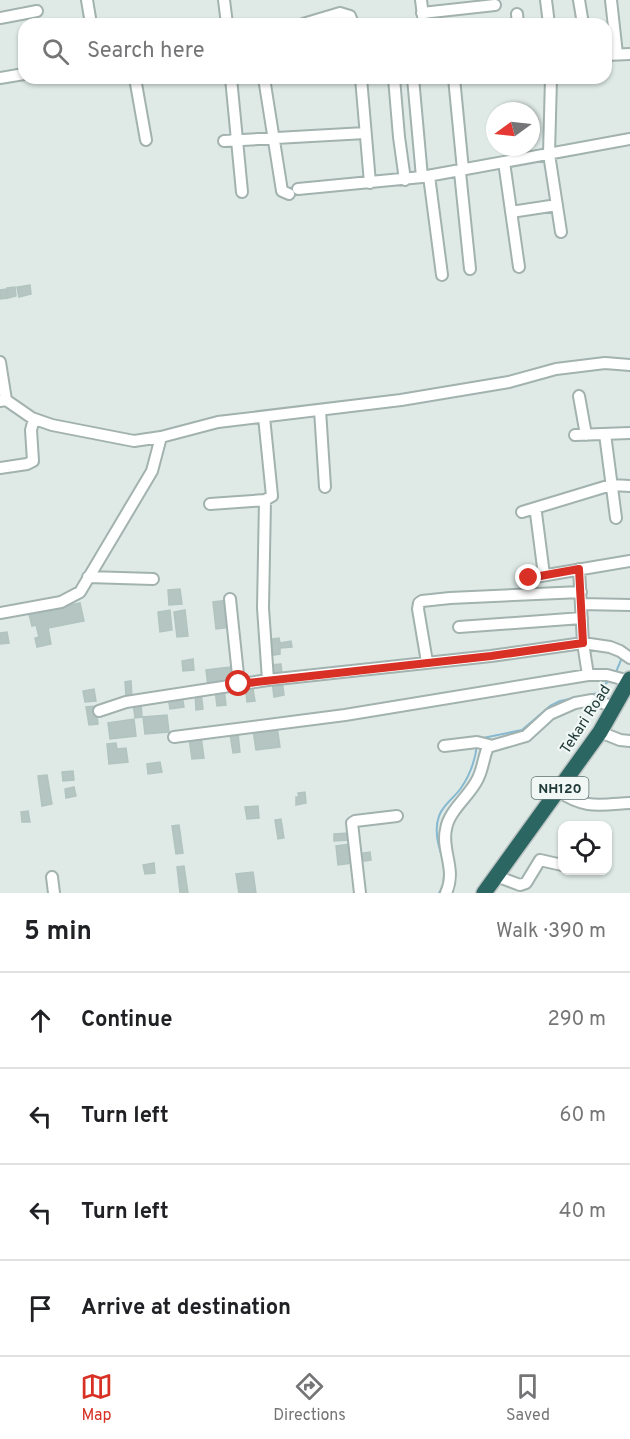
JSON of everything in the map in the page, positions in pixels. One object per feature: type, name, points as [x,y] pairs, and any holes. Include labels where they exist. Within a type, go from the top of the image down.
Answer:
[{"type":"highway","name":"Tekari Road","points":[[484,893],[600,732],[628,686]]},
{"type":"street","points":[[87,0],[90,18]]},
{"type":"street","points":[[224,0],[226,18]]},
{"type":"street","points":[[421,0],[423,18],[495,5]]},
{"type":"street","points":[[546,0],[548,18]]},
{"type":"street","points":[[579,0],[582,18]]},
{"type":"street","points":[[611,0],[611,18]]},
{"type":"street","points":[[0,18],[37,11]]},
{"type":"street","points":[[323,18],[340,13],[351,18]]},
{"type":"street","points":[[612,55],[630,54]]},
{"type":"street","points":[[0,78],[18,75]]},
{"type":"street","points":[[136,84],[146,140]]},
{"type":"street","points":[[231,84],[242,192]]},
{"type":"street","points":[[265,84],[282,191],[293,192],[405,180],[630,139]]},
{"type":"street","points":[[361,84],[370,183]]},
{"type":"street","points":[[395,84],[405,180]]},
{"type":"street","points":[[415,84],[426,176],[442,275]]},
{"type":"street","points":[[455,84],[463,170],[460,172],[470,269]]},
{"type":"street","points":[[551,84],[549,154],[561,232]]},
{"type":"street","points":[[224,141],[365,133]]},
{"type":"street","points":[[504,162],[519,267]]},
{"type":"street","points":[[511,212],[557,205]]},
{"type":"street","points":[[0,362],[3,401],[34,419],[134,441],[161,437],[218,422],[401,400],[509,382],[556,369],[605,363],[630,365]]},
{"type":"street","points":[[579,396],[581,435],[630,433]]},
{"type":"street","points":[[320,410],[325,487]]},
{"type":"street","points":[[210,504],[271,498],[273,493],[264,417]]},
{"type":"street","points":[[0,468],[33,461],[31,430],[34,419]]},
{"type":"street","points":[[605,434],[616,518]]},
{"type":"street","points":[[0,613],[61,602],[80,592],[152,471],[161,437]]},
{"type":"street","points":[[522,512],[611,485],[630,486]]},
{"type":"street","points":[[265,500],[263,608],[268,680]]},
{"type":"street","points":[[536,513],[544,575]]},
{"type":"street","points":[[529,578],[630,561]]},
{"type":"street","points":[[579,569],[583,643],[588,675]]},
{"type":"street","points":[[88,577],[153,579]]},
{"type":"street","points":[[427,662],[418,609],[422,601],[450,598],[581,598],[630,605]]},
{"type":"street","points":[[230,599],[239,684]]},
{"type":"street","points":[[459,627],[582,618]]},
{"type":"street","points":[[99,711],[126,702],[239,684],[491,656],[583,643],[610,647],[630,658]]},
{"type":"street","points":[[174,737],[345,715],[588,675],[607,675],[628,686]]},
{"type":"street","points":[[444,746],[477,742],[489,745],[526,736],[550,714],[575,703],[592,700],[616,707]]},
{"type":"street","points":[[600,732],[620,740],[630,741]]},
{"type":"street","points":[[446,893],[451,868],[445,840],[447,823],[476,783],[489,745]]},
{"type":"street","points":[[558,791],[572,801],[586,805],[630,803]]},
{"type":"street","points":[[360,893],[352,823],[397,816]]},
{"type":"street","points":[[496,876],[520,885],[526,883],[540,860],[558,864]]},
{"type":"street","points":[[52,877],[54,893]]},
{"type":"building","points":[[30,285],[31,294],[19,297],[17,287]]},
{"type":"building","points":[[15,287],[16,296],[8,298],[7,288]]},
{"type":"building","points":[[6,289],[7,298],[0,299],[0,290]]},
{"type":"building","points":[[180,589],[182,604],[169,605],[168,590]]},
{"type":"building","points":[[229,600],[232,627],[216,629],[213,602]]},
{"type":"building","points":[[80,603],[84,621],[48,628],[51,644],[37,647],[35,638],[39,637],[36,625],[32,626],[29,614]]},
{"type":"building","points":[[170,610],[172,630],[160,632],[158,612]]},
{"type":"building","points":[[185,610],[188,636],[177,637],[174,612]]},
{"type":"building","points":[[7,632],[9,643],[0,644],[0,633]]},
{"type":"building","points":[[279,638],[280,643],[291,641],[292,647],[280,648],[280,654],[268,656],[266,640]]},
{"type":"building","points":[[193,659],[194,670],[183,671],[182,661]]},
{"type":"building","points":[[281,664],[282,673],[270,674],[269,665]]},
{"type":"building","points":[[230,667],[232,682],[208,686],[206,670]]},
{"type":"building","points":[[282,680],[284,695],[274,697],[272,681]]},
{"type":"building","points":[[131,681],[132,697],[126,697],[125,682]]},
{"type":"building","points":[[252,683],[255,701],[247,702],[245,684]]},
{"type":"building","points":[[224,688],[226,705],[217,706],[215,690]]},
{"type":"building","points":[[94,689],[96,701],[85,702],[83,691]]},
{"type":"building","points":[[201,692],[203,709],[196,710],[195,693]]},
{"type":"building","points":[[182,695],[184,707],[170,709],[168,697]]},
{"type":"building","points":[[141,702],[142,717],[135,718],[133,703]]},
{"type":"building","points":[[96,706],[98,724],[89,725],[86,707]]},
{"type":"building","points":[[167,715],[169,732],[145,734],[143,717]]},
{"type":"building","points":[[134,719],[136,736],[110,739],[108,723]]},
{"type":"building","points":[[277,726],[280,747],[256,750],[253,730]]},
{"type":"building","points":[[238,733],[240,752],[233,753],[230,734]]},
{"type":"building","points":[[201,736],[204,758],[192,759],[189,738]]},
{"type":"building","points":[[116,743],[117,749],[126,748],[128,762],[109,764],[107,744]]},
{"type":"building","points":[[160,762],[162,772],[148,774],[147,764]]},
{"type":"building","points":[[73,771],[74,780],[63,781],[62,772]]},
{"type":"building","points":[[47,775],[52,804],[42,806],[38,776]]},
{"type":"building","points":[[74,787],[76,796],[66,798],[65,789]]},
{"type":"building","points":[[305,792],[306,803],[296,805],[298,793]]},
{"type":"building","points":[[258,806],[259,818],[247,819],[245,807]]},
{"type":"building","points":[[28,811],[30,822],[22,822],[21,812]]},
{"type":"building","points":[[281,819],[284,838],[278,839],[275,820]]},
{"type":"building","points":[[179,825],[183,853],[176,854],[172,826]]},
{"type":"building","points":[[348,833],[349,840],[334,841],[334,834]]},
{"type":"building","points":[[350,844],[352,863],[338,865],[336,846]]},
{"type":"building","points":[[370,852],[371,860],[358,862],[357,854]]},
{"type":"building","points":[[154,863],[155,873],[145,874],[143,865]]},
{"type":"building","points":[[184,866],[188,893],[180,893],[177,867]]},
{"type":"building","points":[[253,872],[256,893],[239,893],[236,874]]},
{"type":"waterway","points":[[616,672],[621,660]]},
{"type":"waterway","points":[[478,739],[522,730],[550,706],[560,701],[598,693],[608,681]]},
{"type":"waterway","points":[[443,859],[436,831],[438,818],[467,778],[477,745]]},
{"type":"waterway","points":[[439,893],[444,885]]},
{"type":"route","points":[[239,684],[491,656],[583,643],[579,569],[529,578]]}]
